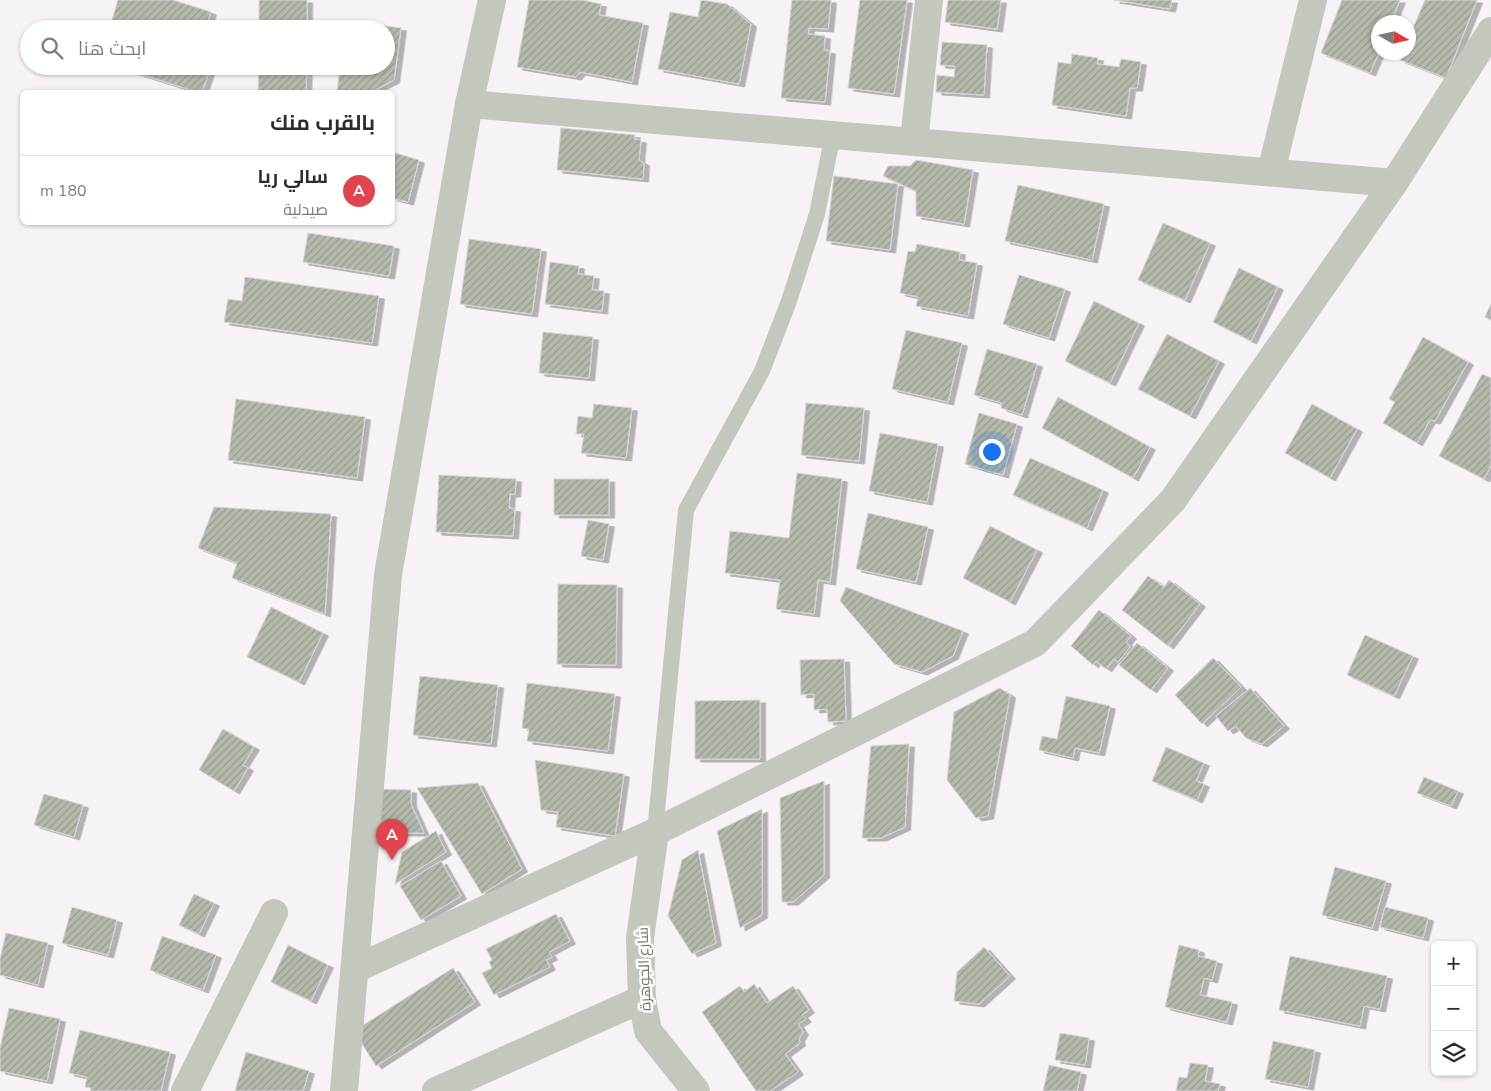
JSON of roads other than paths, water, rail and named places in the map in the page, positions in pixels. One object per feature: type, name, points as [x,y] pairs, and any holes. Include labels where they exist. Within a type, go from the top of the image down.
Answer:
[{"type":"street","points":[[344,1091],[388,575],[469,104],[492,0]]},
{"type":"street","points":[[914,141],[929,0]]},
{"type":"street","points":[[1271,172],[1313,0]]},
{"type":"street","points":[[355,969],[655,832],[1034,643],[1173,500],[1394,182],[1491,31]]},
{"type":"street","points":[[469,104],[1394,182]]},
{"type":"street","name":"شارع الجوهرة","points":[[655,832],[640,938],[642,999],[648,1031],[696,1091]]},
{"type":"street","points":[[185,1091],[274,912]]},
{"type":"street","points":[[436,1091],[642,999]]},
{"type":"lane","points":[[655,832],[686,510],[762,371],[789,300],[817,214],[833,134]]},
{"type":"place","name":"سالي ريا","points":[[392,860]]}]
